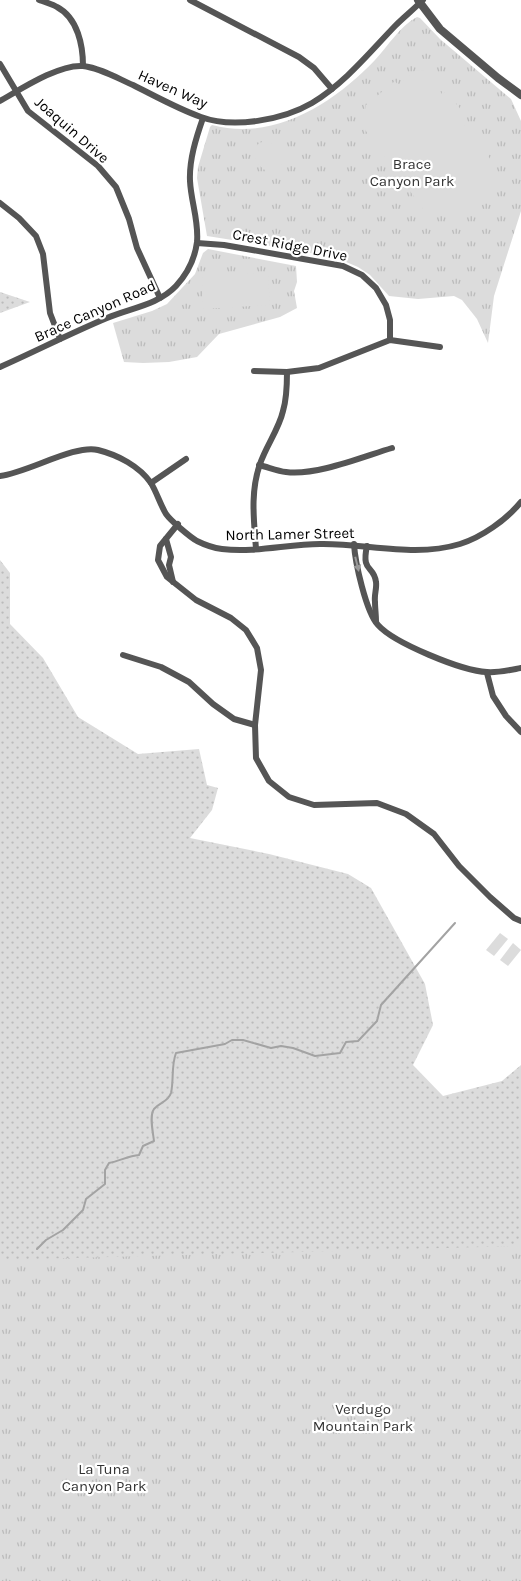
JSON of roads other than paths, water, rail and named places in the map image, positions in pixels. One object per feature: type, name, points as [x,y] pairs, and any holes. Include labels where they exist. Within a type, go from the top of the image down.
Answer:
[{"type":"street","points":[[39,0],[58,7],[69,18],[83,47],[83,66]]},
{"type":"street","points":[[190,0],[299,58],[314,68],[332,89]]},
{"type":"street","points":[[420,1],[440,29],[521,95]]},
{"type":"street","name":"Haven Way","points":[[0,101],[38,79],[69,67],[83,66],[105,72],[203,118],[228,122],[251,122],[272,118],[291,113],[332,89],[420,1]]},
{"type":"street","name":"Joaquin Drive","points":[[0,64],[28,110],[98,166],[116,187],[129,219],[136,248],[160,298]]},
{"type":"street","name":"Brace Canyon Road","points":[[0,367],[109,317],[160,298],[176,286],[194,258],[197,243],[198,231],[190,180],[194,146],[203,118]]},
{"type":"street","points":[[0,203],[19,218],[36,236],[43,254],[50,313],[60,339]]},
{"type":"street","name":"Crest Ridge Drive","points":[[197,243],[224,245],[343,266],[362,275],[376,288],[386,305],[390,320],[390,340]]},
{"type":"street","points":[[254,371],[287,372],[318,368],[390,340],[440,347]]},
{"type":"street","points":[[256,549],[253,508],[254,487],[259,465],[283,412],[287,372]]},
{"type":"street","points":[[259,465],[284,472],[302,473],[319,470],[392,448]]},
{"type":"street","name":"North Lamer Street","points":[[0,476],[23,471],[76,451],[95,449],[118,456],[134,466],[151,483],[167,515],[187,534],[205,545],[222,549],[354,544],[421,550],[458,544],[485,532],[511,513],[521,502]]},
{"type":"street","points":[[151,483],[186,459]]},
{"type":"street","points":[[178,524],[160,546],[158,560],[167,577],[196,600],[231,618],[246,630],[257,648],[261,670],[255,725],[256,758],[269,781],[289,797],[314,805],[376,803],[406,814],[434,834],[459,866],[514,918],[521,921]]},
{"type":"street","points":[[166,539],[171,557],[169,565],[173,582]]},
{"type":"street","points":[[354,544],[354,554],[367,605],[377,624],[388,634],[429,654],[466,668],[487,672],[521,668]]},
{"type":"street","points":[[367,546],[366,565],[376,582],[374,600],[377,624]]},
{"type":"street","points":[[123,655],[161,667],[189,682],[213,704],[234,719],[255,725]]},
{"type":"street","points":[[487,672],[493,696],[506,716],[521,732]]},
{"type":"waterway","points":[[37,1249],[46,1240],[63,1230],[83,1210],[86,1199],[105,1184],[105,1170],[109,1163],[139,1155],[143,1146],[154,1141],[152,1116],[154,1109],[168,1098],[171,1093],[176,1053],[225,1044],[232,1040],[243,1040],[271,1048],[281,1046],[293,1048],[315,1056],[340,1053],[346,1042],[358,1041],[377,1021],[381,1005],[455,923]]},
{"type":"park label","name":"Brace Canyon Park","points":[[412,172]]},
{"type":"park label","name":"Verdugo Mountain Park","points":[[363,1418]]},
{"type":"park label","name":"La Tuna Canyon Park","points":[[104,1478]]}]
